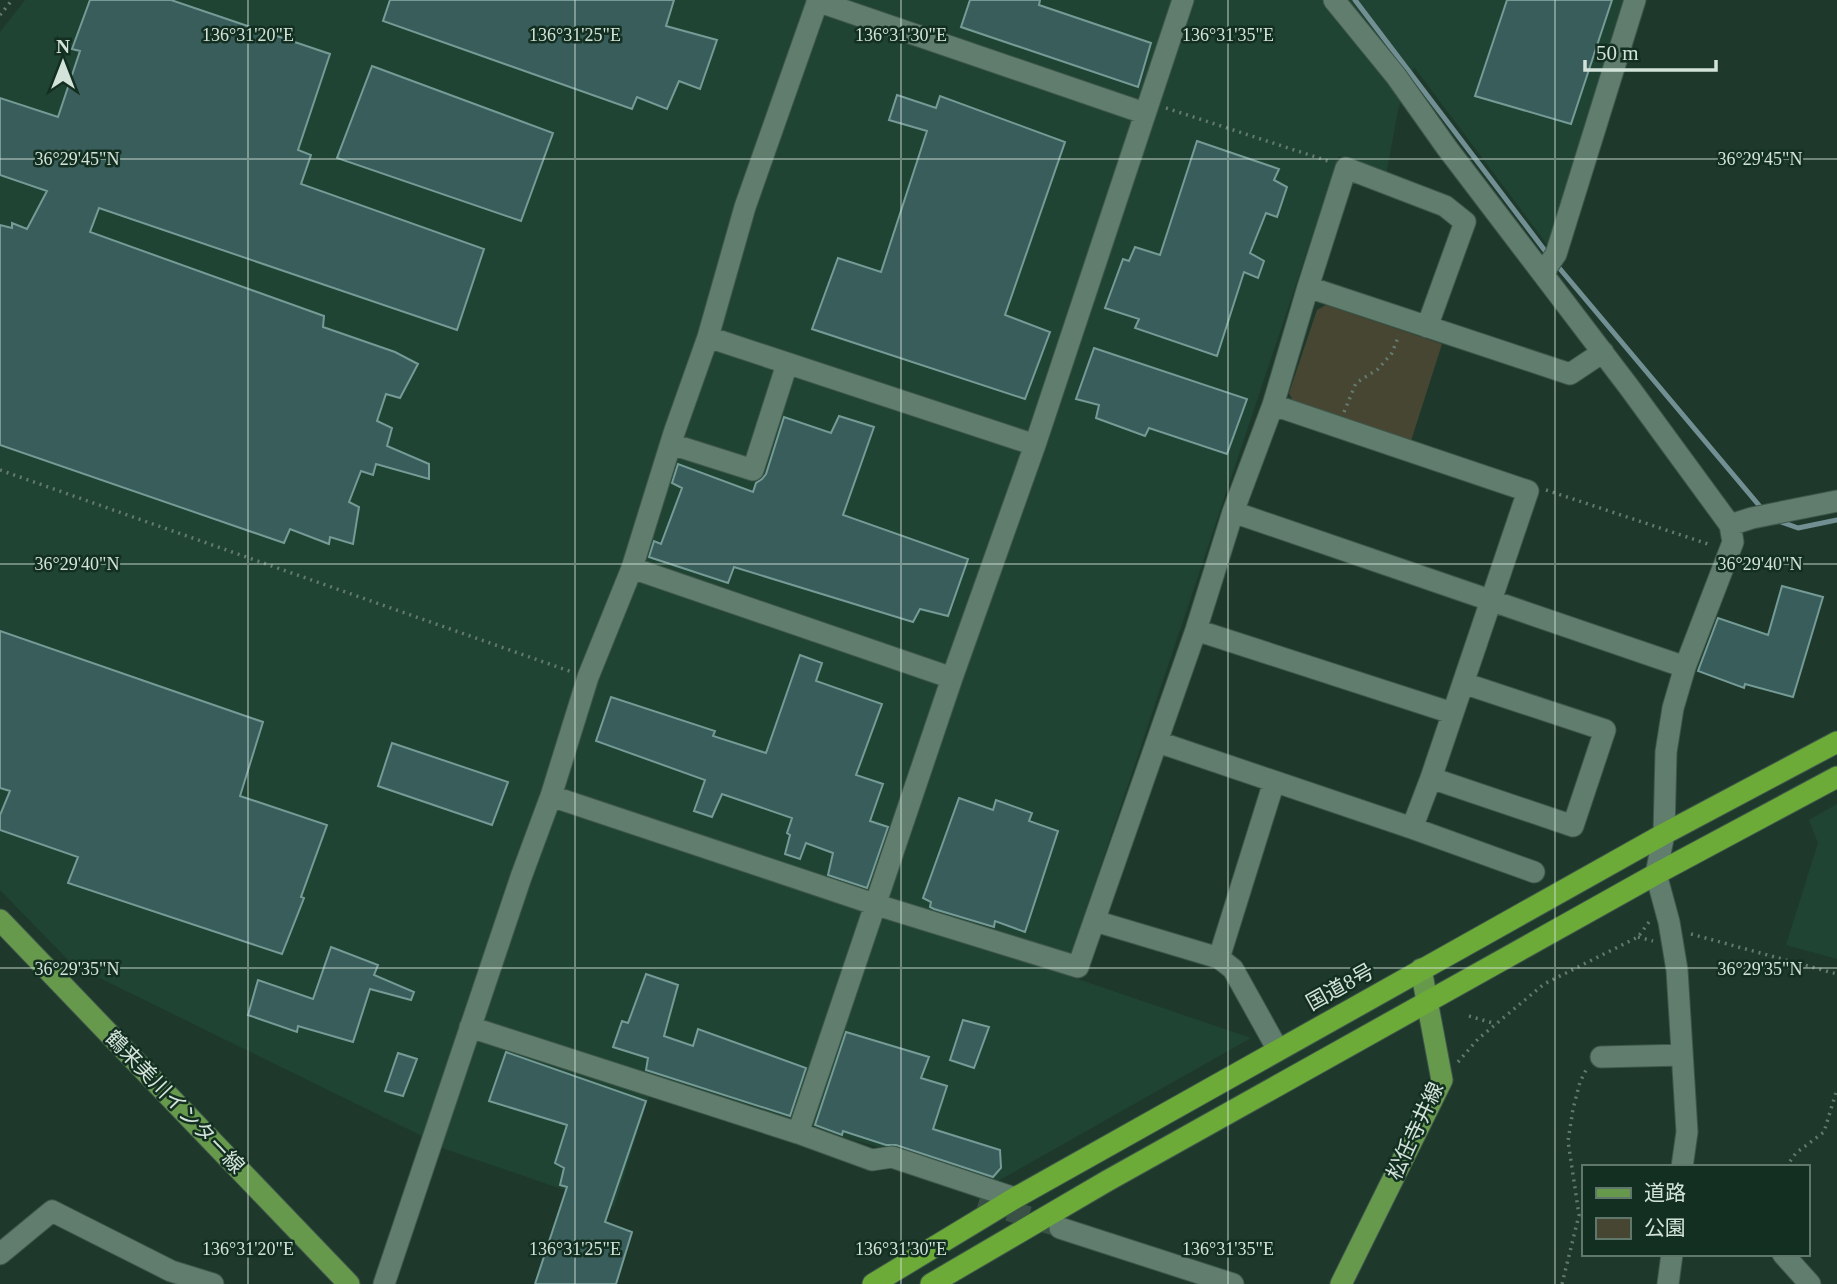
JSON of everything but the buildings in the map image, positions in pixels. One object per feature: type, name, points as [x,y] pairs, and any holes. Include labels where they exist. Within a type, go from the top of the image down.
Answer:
[{"type":"highway","name":"国道8号","points":[[873,1284],[1015,1198],[1278,1050],[1664,834],[1837,742]]},
{"type":"highway","points":[[931,1284],[1107,1181],[1656,874],[1837,777]]},
{"type":"main road","name":"鶴来美川インター線","points":[[0,920],[349,1284]]},
{"type":"main road","name":"松任寺井線","points":[[1341,1284],[1442,1080],[1422,970]]},
{"type":"street","points":[[798,1133],[952,678],[1035,445],[1183,0]]},
{"type":"street","points":[[1334,0],[1396,76],[1447,148],[1550,266],[1603,352],[1730,525],[1733,542],[1685,667],[1673,708],[1666,752],[1664,834],[1656,874],[1670,928],[1677,970],[1686,1132],[1682,1165]]},
{"type":"street","points":[[1550,266],[1635,0]]},
{"type":"street","points":[[384,1284],[521,877],[551,796],[588,677],[632,568],[708,337],[745,207],[818,1],[1146,107]]},
{"type":"street","points":[[551,796],[877,905],[1078,967],[1158,742],[1233,512],[1273,405],[1346,168],[1445,206],[1465,222],[1427,327]]},
{"type":"street","points":[[1308,287],[1570,374],[1603,352]]},
{"type":"street","points":[[708,337],[1035,445]]},
{"type":"street","points":[[671,444],[753,470],[787,363]]},
{"type":"street","points":[[1273,405],[1528,491],[1412,828]]},
{"type":"street","points":[[1730,525],[1837,500]]},
{"type":"street","points":[[1233,512],[1685,667]]},
{"type":"street","points":[[632,568],[952,678]]},
{"type":"street","points":[[1196,629],[1452,713]]},
{"type":"street","points":[[1431,778],[1573,825],[1605,730],[1463,682]]},
{"type":"street","points":[[1158,742],[1534,872]]},
{"type":"street","points":[[1219,958],[1275,782]]},
{"type":"street","points":[[1095,920],[1219,958],[1233,969],[1278,1050]]},
{"type":"street","points":[[470,1027],[798,1133],[872,1160],[902,1175],[979,1201]]},
{"type":"street","points":[[1601,1057],[1682,1055]]},
{"type":"street","points":[[872,1160],[892,1157],[1015,1198]]},
{"type":"street","points":[[0,1254],[52,1211],[172,1271],[182,1280],[213,1284]]},
{"type":"street","points":[[1060,1227],[1233,1284]]},
{"type":"street","points":[[1668,1284],[1672,1256]]},
{"type":"street","points":[[1785,1256],[1810,1284]]},
{"type":"path","points":[[0,15],[12,0]]},
{"type":"path","points":[[1146,107],[1346,168]]},
{"type":"path","points":[[1338,426],[1356,383],[1377,369],[1392,353],[1403,318]]},
{"type":"path","points":[[0,470],[588,677]]},
{"type":"path","points":[[1528,491],[1533,485],[1730,551]]},
{"type":"path","points":[[1442,1080],[1478,1039],[1544,984],[1638,937],[1650,920]]},
{"type":"path","points":[[1670,928],[1837,974]]},
{"type":"path","points":[[1469,1016],[1496,1024]]},
{"type":"path","points":[[1562,1284],[1581,1215],[1569,1141],[1573,1109],[1580,1082],[1590,1063],[1601,1057]]},
{"type":"path","points":[[1787,1165],[1796,1153],[1824,1132],[1837,1089]]},
{"type":"shaded area","points":[[25,0],[1629,0],[1552,251],[1414,67],[1398,110],[1386,176],[1339,156],[1066,975],[1251,1038],[998,1181],[653,1083],[614,1207],[445,1149],[73,965],[0,890],[0,32]]},
{"type":"shaded area","points":[[1837,804],[1837,959],[1786,945],[1818,843],[1809,820]]},
{"type":"green space","points":[[1326,305],[1442,344],[1411,441],[1294,403],[1289,393],[1317,310]]},
{"type":"waterway","points":[[1355,0],[1549,256]]},
{"type":"waterway","points":[[1555,263],[1763,510]]},
{"type":"waterway","points":[[1776,520],[1798,528],[1837,520]]},
{"type":"tunnel","points":[[979,1201],[1054,1225]]}]
